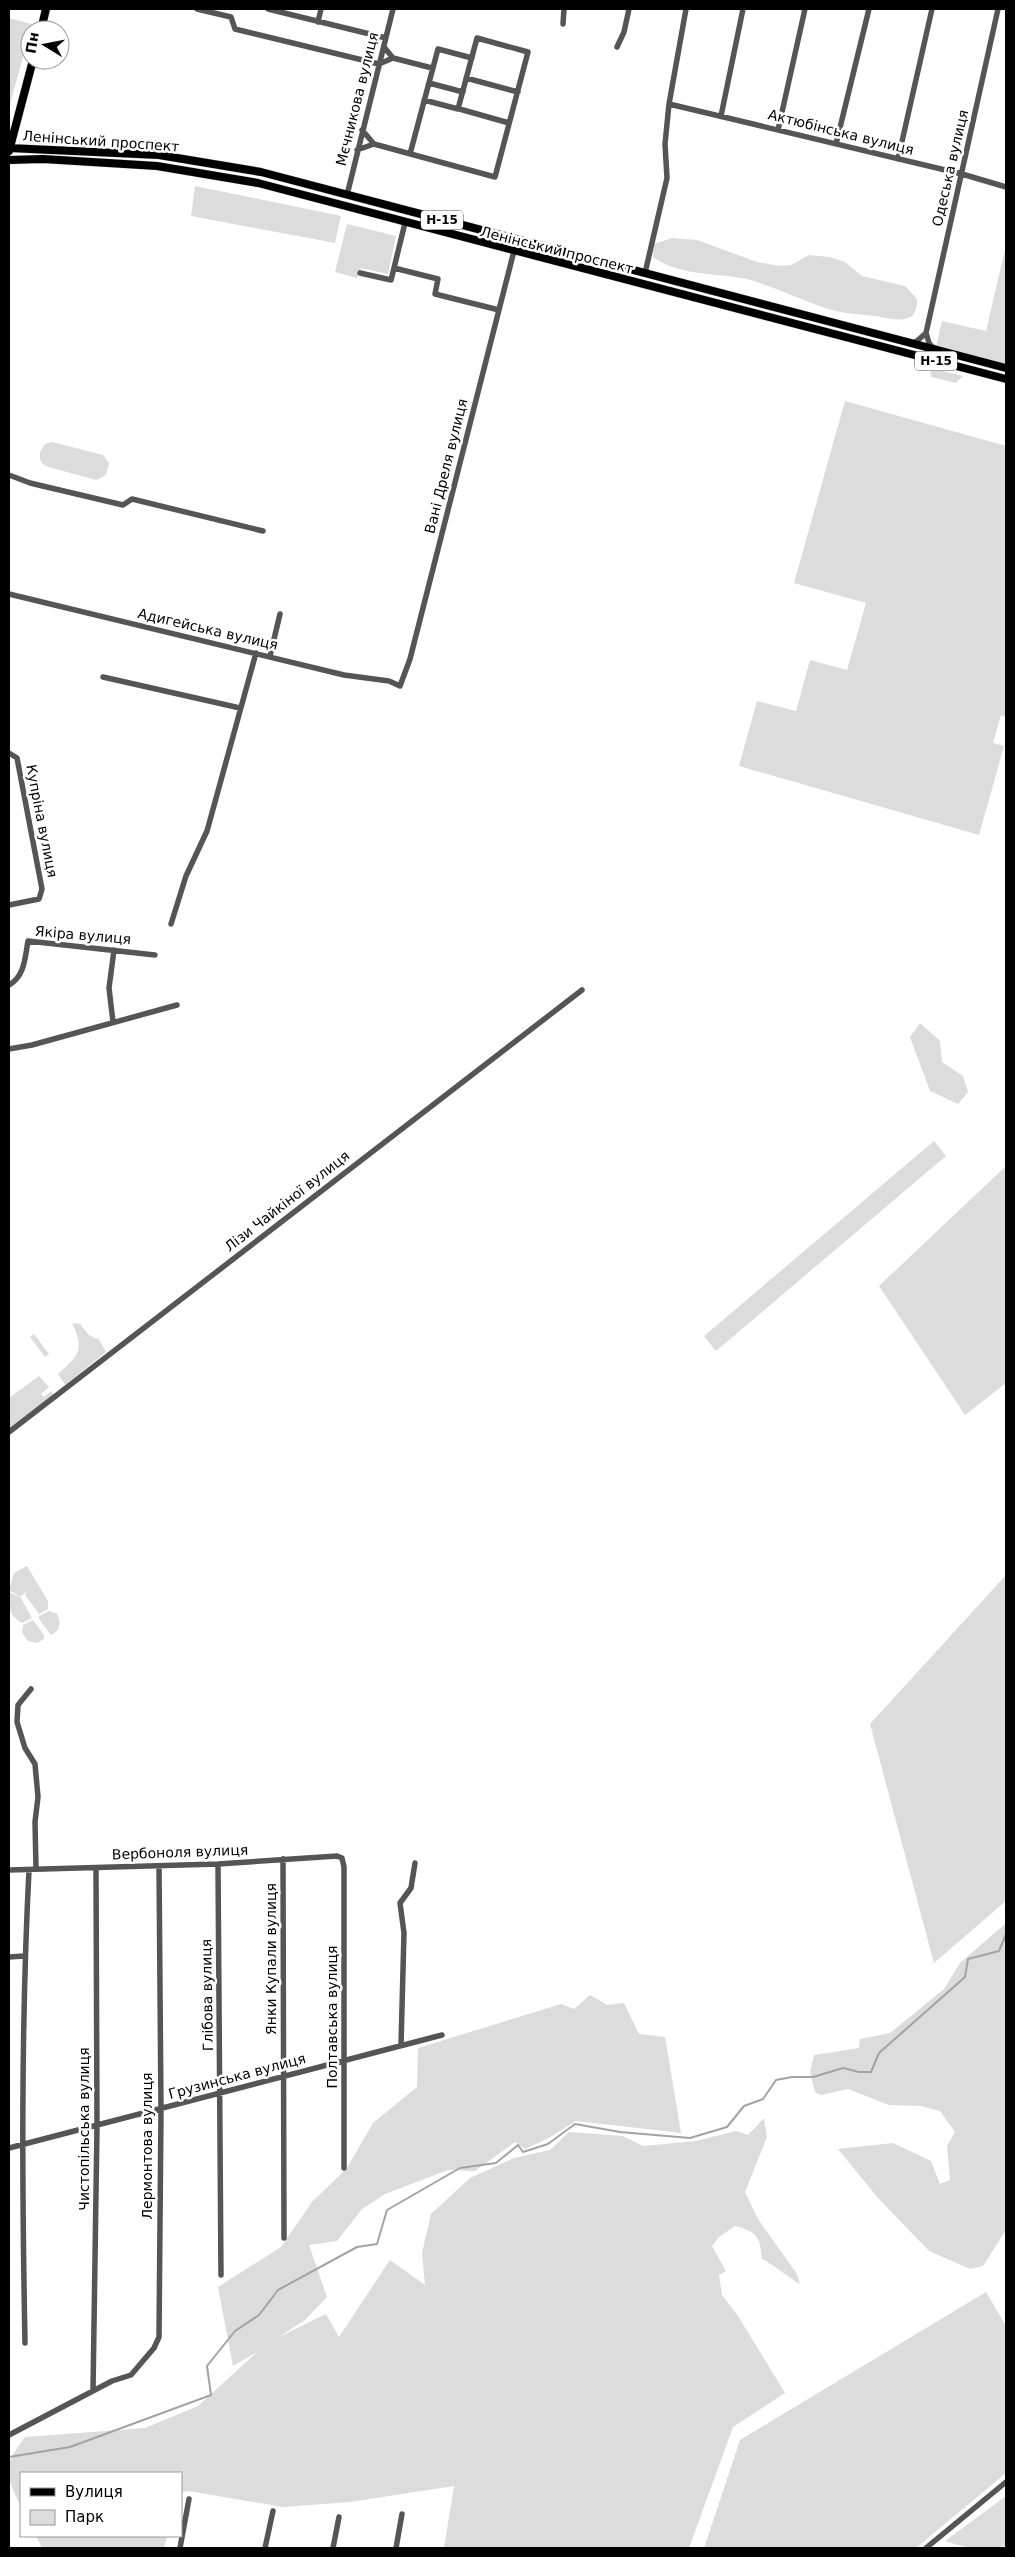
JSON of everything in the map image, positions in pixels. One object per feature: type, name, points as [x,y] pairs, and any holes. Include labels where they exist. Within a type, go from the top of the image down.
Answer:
[{"type":"main road","points":[[9,150],[30,70]]},
{"type":"main road","name":"Ленінський проспект","points":[[9,150],[159,155],[261,172],[1006,368]]},
{"type":"main road","name":"Ленінський проспект","points":[[9,160],[158,166],[258,183],[477,242],[1006,379]]},
{"type":"main road","points":[[477,242],[480,230]]},
{"type":"main road","points":[[543,259],[546,247]]},
{"type":"main road","points":[[865,343],[868,332]]},
{"type":"street","points":[[196,9],[231,17],[235,29],[379,64],[393,58]]},
{"type":"street","points":[[268,9],[386,38]]},
{"type":"street","points":[[318,22],[321,9]]},
{"type":"street","name":"Мєчникова вулиця","points":[[347,195],[393,9]]},
{"type":"street","points":[[563,24],[564,9]]},
{"type":"street","points":[[617,47],[624,32],[629,9]]},
{"type":"street","points":[[644,273],[667,178],[665,144],[669,104],[686,9]]},
{"type":"street","points":[[721,116],[743,9]]},
{"type":"street","points":[[778,130],[805,9]]},
{"type":"street","points":[[836,144],[869,9]]},
{"type":"street","points":[[898,159],[932,9]]},
{"type":"street","name":"Одеська вулиця","points":[[926,333],[998,9]]},
{"type":"street","points":[[362,130],[374,144],[495,177],[528,52],[477,38],[458,109],[456,108]]},
{"type":"street","points":[[384,47],[393,58],[432,68]]},
{"type":"street","points":[[410,154],[438,49],[472,58]]},
{"type":"street","points":[[466,78],[518,92]]},
{"type":"street","points":[[428,83],[462,92]]},
{"type":"street","points":[[424,100],[509,123]]},
{"type":"street","name":"Актюбінська вулиця","points":[[669,104],[962,174],[1006,187]]},
{"type":"street","points":[[357,150],[374,144]]},
{"type":"street","points":[[360,274],[391,280],[405,223]]},
{"type":"street","name":"Вані Дреля вулиця","points":[[400,686],[410,659],[514,251]]},
{"type":"street","points":[[394,268],[438,279],[435,294],[499,310]]},
{"type":"street","points":[[910,343],[917,341],[926,333],[929,343],[934,349]]},
{"type":"street","points":[[9,475],[30,483],[123,506],[132,499],[263,531]]},
{"type":"street","name":"Адигейська вулиця","points":[[9,594],[344,675],[389,681],[400,686]]},
{"type":"street","points":[[270,656],[280,614]]},
{"type":"street","points":[[171,924],[186,876],[207,831],[225,772],[240,708],[256,653]]},
{"type":"street","points":[[103,677],[240,708]]},
{"type":"street","name":"Купріна вулиця","points":[[9,753],[17,758],[42,888],[38,898],[9,905]]},
{"type":"street","name":"Якіра вулиця","points":[[9,985],[15,982],[22,971],[28,941],[155,955]]},
{"type":"street","points":[[113,1022],[109,988],[114,950]]},
{"type":"street","name":"Лізи Чайкіної вулиця","points":[[9,1432],[582,990]]},
{"type":"street","points":[[9,1049],[32,1045],[177,1005]]},
{"type":"street","points":[[25,2343],[22,2146],[24,1956],[38,1797],[35,1764],[25,1748],[17,1722],[18,1705],[31,1689]]},
{"type":"street","name":"Вербоноля вулиця","points":[[9,1870],[218,1864],[337,1856],[342,1858],[344,1867]]},
{"type":"street","name":"Янки Купали вулиця","points":[[283,1859],[284,2238]]},
{"type":"street","points":[[401,2045],[404,1933],[400,1903],[411,1888],[416,1863]]},
{"type":"street","name":"Глібова вулиця","points":[[218,1864],[221,2275]]},
{"type":"street","name":"Лермонтова вулиця","points":[[9,2434],[93,2391],[131,2375],[154,2348],[159,2337],[159,1866]]},
{"type":"street","name":"Полтавська вулиця","points":[[344,1867],[344,2168]]},
{"type":"street","name":"Чистопільська вулиця","points":[[93,2391],[97,2127],[96,1868]]},
{"type":"street","points":[[9,1957],[24,1956]]},
{"type":"street","name":"Грузинська вулиця","points":[[9,2148],[97,2127],[442,2035]]},
{"type":"street","points":[[926,2548],[1006,2482]]},
{"type":"street","points":[[180,2548],[189,2499]]},
{"type":"street","points":[[265,2548],[273,2511]]},
{"type":"street","points":[[396,2548],[402,2514]]},
{"type":"street","points":[[333,2548],[338,2516]]},
{"type":"green space","points":[[9,18],[20,21],[20,68],[9,108]]},
{"type":"green space","points":[[195,186],[341,216],[335,243],[191,216]]},
{"type":"green space","points":[[347,224],[396,236],[388,274],[361,268],[357,278],[335,272]]},
{"type":"green space","points":[[672,238],[697,240],[757,262],[780,266],[791,265],[809,255],[829,257],[845,262],[862,276],[905,286],[917,299],[917,305],[911,317],[900,320],[842,312],[823,307],[747,279],[679,269],[653,257],[654,244]]},
{"type":"green space","points":[[1006,245],[1006,364],[936,347],[942,321],[986,331]]},
{"type":"green space","points":[[930,368],[963,376],[956,383],[931,377]]},
{"type":"green space","points":[[845,401],[1006,446],[1006,717],[1001,715],[993,743],[1004,746],[979,835],[739,766],[757,701],[796,711],[810,660],[847,670],[866,603],[794,583]]},
{"type":"green space","points":[[52,442],[103,455],[109,463],[106,475],[96,480],[45,466],[42,464],[40,452],[45,444]]},
{"type":"green space","points":[[920,1023],[940,1041],[942,1062],[963,1076],[968,1092],[958,1104],[930,1091],[910,1037]]},
{"type":"green space","points":[[934,1141],[946,1156],[716,1351],[704,1336]]},
{"type":"green space","points":[[1006,1166],[1006,1383],[965,1415],[879,1286]]},
{"type":"green space","points":[[72,1323],[80,1324],[89,1335],[96,1339],[98,1338],[106,1352],[65,1385],[58,1374],[75,1357],[79,1346]]},
{"type":"green space","points":[[34,1334],[49,1354],[45,1357],[30,1337]]},
{"type":"green space","points":[[39,1376],[49,1387],[41,1394],[44,1397],[51,1391],[54,1395],[9,1428],[9,1398]]},
{"type":"green space","points":[[27,1566],[48,1601],[48,1609],[39,1614],[25,1595],[27,1591],[20,1597],[9,1590],[14,1573]]},
{"type":"green space","points":[[1006,1575],[1006,1901],[934,1963],[870,1724]]},
{"type":"green space","points":[[9,1592],[21,1598],[32,1618],[22,1623],[14,1617],[10,1607]]},
{"type":"green space","points":[[49,1611],[57,1614],[60,1622],[58,1630],[51,1635],[39,1619],[39,1616]]},
{"type":"green space","points":[[33,1620],[44,1635],[44,1639],[37,1643],[28,1641],[22,1632],[23,1625]]},
{"type":"green space","points":[[1006,1923],[1006,2230],[983,2266],[970,2269],[929,2251],[878,2198],[838,2149],[893,2143],[931,2161],[940,2184],[950,2180],[947,2146],[955,2132],[940,2111],[921,2106],[889,2105],[848,2089],[821,2095],[815,2092],[810,2072],[814,2055],[859,2048],[860,2039],[890,2033],[944,1989],[960,1963]]},
{"type":"green space","points":[[590,1995],[607,2005],[624,2003],[639,2034],[665,2037],[681,2133],[576,2121],[547,2139],[525,2149],[515,2142],[475,2171],[448,2170],[385,2194],[362,2209],[337,2241],[309,2245],[327,2297],[305,2320],[279,2337],[326,2314],[339,2337],[390,2260],[425,2285],[422,2253],[431,2214],[470,2178],[514,2158],[550,2150],[569,2132],[623,2136],[643,2146],[696,2141],[736,2131],[748,2135],[764,2118],[767,2137],[745,2192],[758,2219],[797,2274],[800,2284],[762,2259],[758,2240],[748,2230],[735,2226],[719,2237],[712,2246],[726,2271],[719,2275],[722,2295],[738,2316],[785,2393],[733,2427],[689,2548],[444,2548],[454,2486],[350,2502],[283,2507],[188,2491],[182,2492],[182,2472],[20,2472],[20,2505],[8,2471],[12,2456],[25,2437],[145,2428],[198,2406],[257,2352],[233,2366],[218,2287],[281,2247],[312,2202],[347,2168],[373,2123],[417,2087],[418,2048],[561,2004],[574,2009]]},
{"type":"green space","points":[[986,2292],[1006,2326],[1006,2473],[916,2548],[704,2548],[740,2440]]},
{"type":"green space","points":[[1006,2496],[1006,2545],[999,2548],[984,2549],[945,2541]]},
{"type":"green space","points":[[36,2537],[167,2537],[164,2548],[42,2548]]},
{"type":"waterway","points":[[9,2457],[70,2447],[211,2395],[207,2366],[235,2331],[259,2315],[278,2290],[357,2247],[377,2244],[387,2210],[460,2168],[496,2163],[518,2145],[523,2152],[548,2144],[575,2124],[620,2132],[690,2138],[727,2127],[744,2106],[763,2099],[776,2080],[792,2077],[813,2077],[843,2068],[859,2072],[871,2072],[879,2053],[965,1977],[968,1959],[999,1951],[1006,1934]]}]
